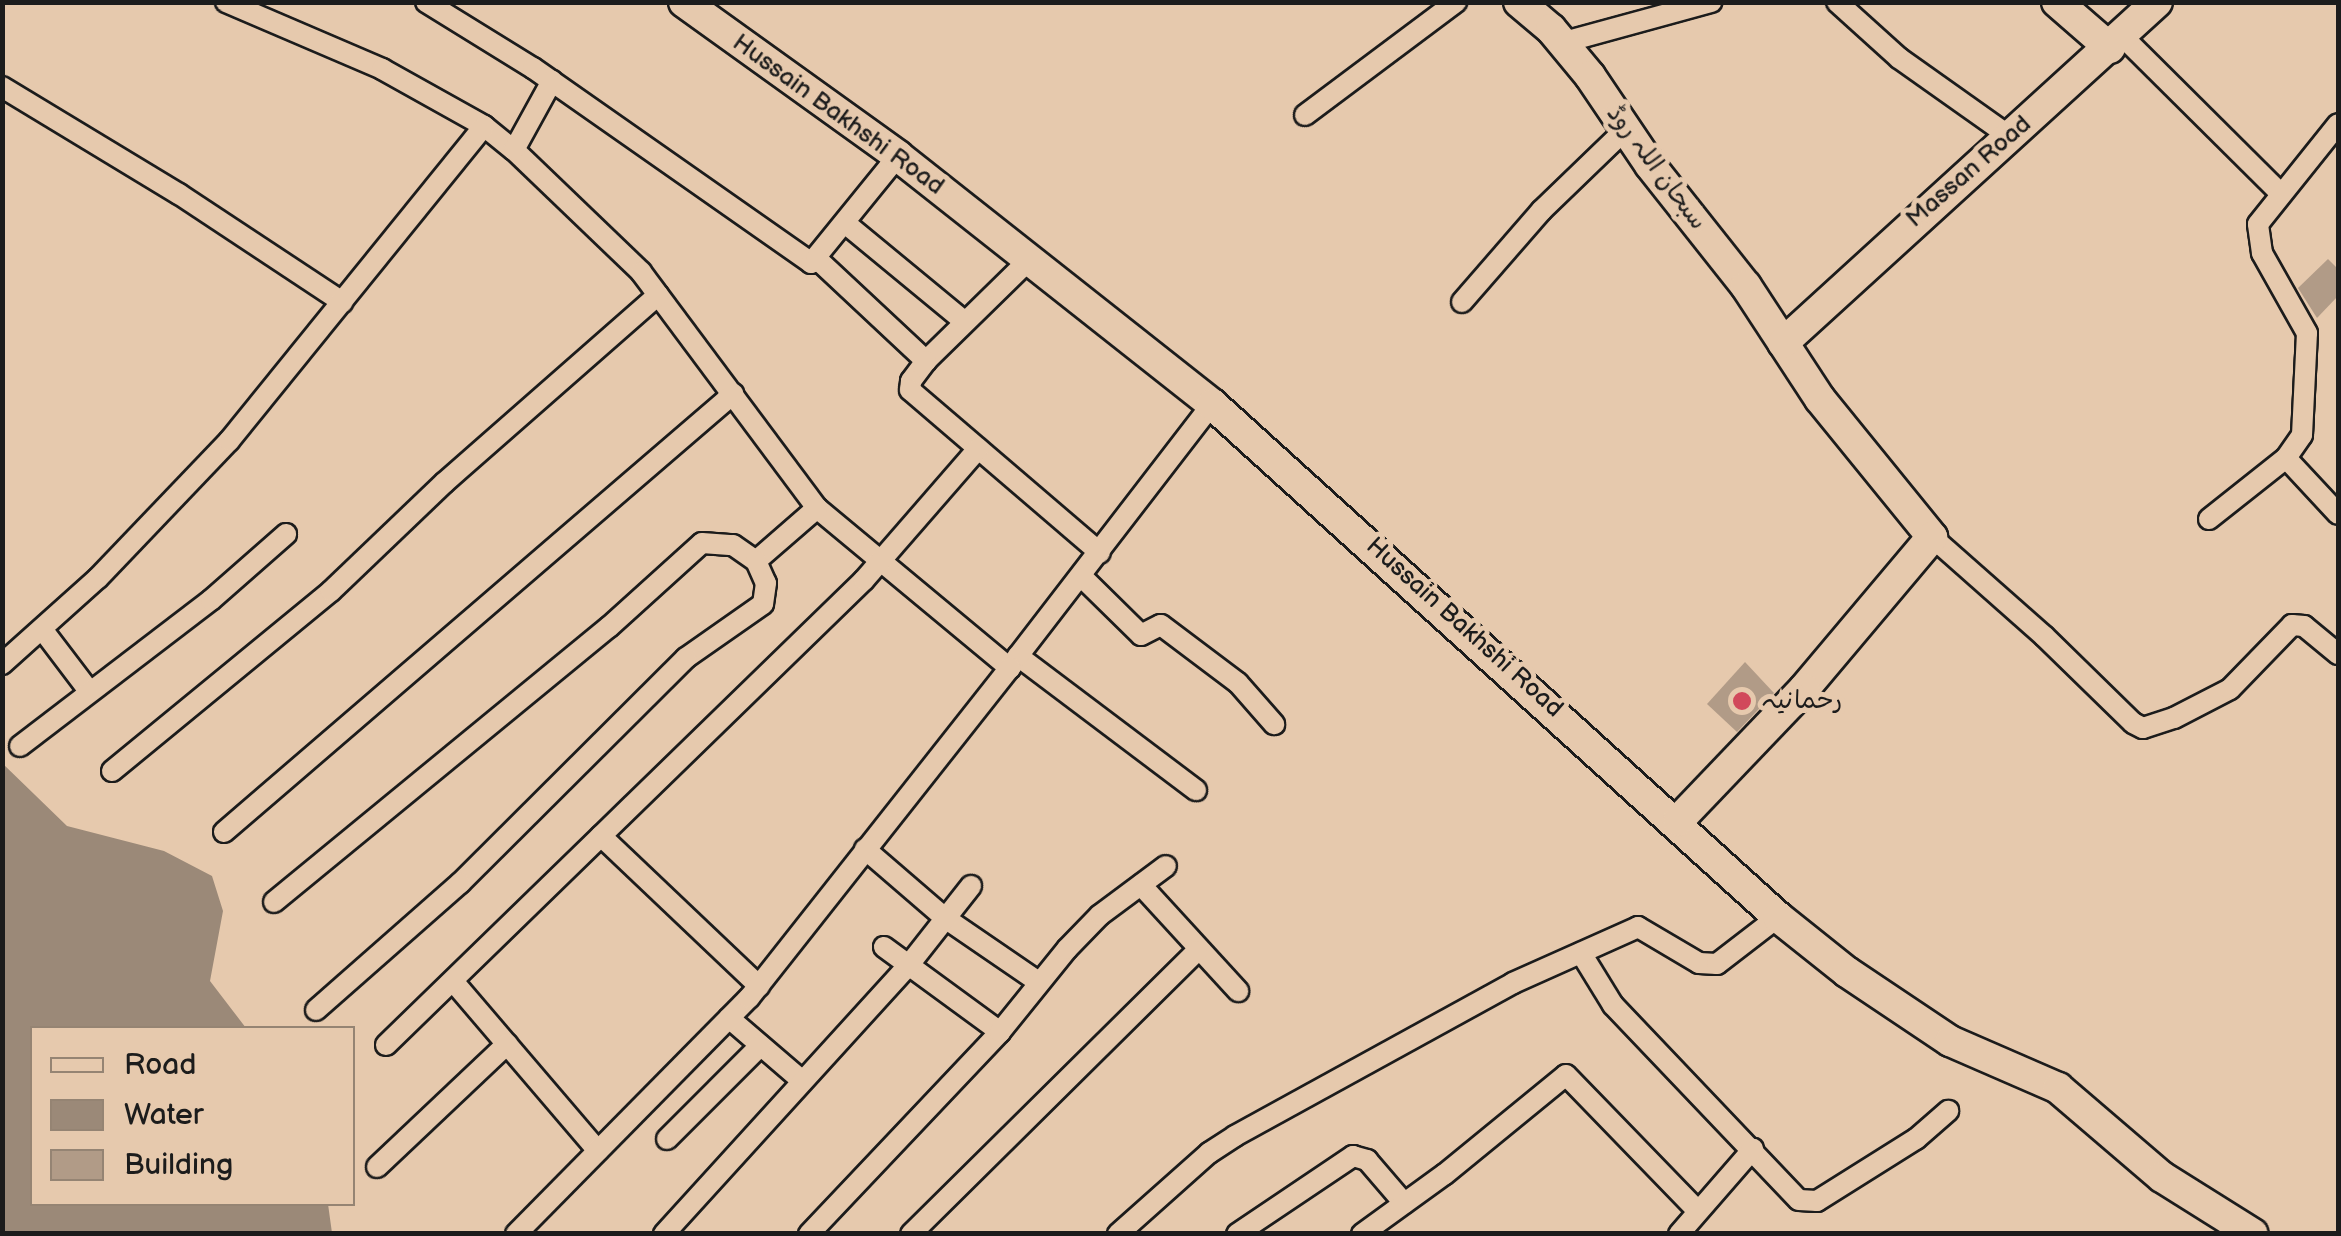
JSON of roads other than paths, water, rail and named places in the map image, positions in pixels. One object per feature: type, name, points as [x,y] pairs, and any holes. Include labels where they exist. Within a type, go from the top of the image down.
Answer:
[{"type":"street","points":[[226,2],[382,69],[484,126],[514,150],[641,272],[816,508],[880,562],[1014,662],[1196,790]]},
{"type":"street","points":[[426,2],[552,81],[812,263],[898,156]]},
{"type":"street","name":"Hussain Bakhshi Road","points":[[684,2],[898,156],[1212,404],[1678,821],[1778,917],[1889,1002],[1950,1040],[2058,1088],[2162,1177],[2253,1234]]},
{"type":"street","points":[[1305,114],[1456,2]]},
{"type":"street","name":"سبحان اللہ روڈ","points":[[1520,2],[1590,76],[1625,130],[1746,286],[1820,399],[1932,537]]},
{"type":"street","points":[[1561,43],[1711,2]]},
{"type":"street","points":[[1838,2],[1899,58],[2010,136]]},
{"type":"street","points":[[2057,2],[2116,42],[2279,192]]},
{"type":"street","name":"Massan Road","points":[[1784,343],[2157,2]]},
{"type":"street","points":[[514,150],[552,81]]},
{"type":"street","points":[[2,87],[179,194],[342,302]]},
{"type":"street","points":[[2209,519],[2286,458],[2302,435],[2307,333],[2257,239],[2258,224],[2279,192],[2338,124]]},
{"type":"street","points":[[6,653],[42,628],[98,578],[229,441],[484,126]]},
{"type":"street","points":[[1462,302],[1541,211],[1625,130]]},
{"type":"street","points":[[845,223],[964,321]]},
{"type":"street","points":[[816,258],[926,361]]},
{"type":"street","points":[[1031,258],[926,361],[911,382],[912,394],[1100,553]]},
{"type":"street","points":[[112,771],[331,591],[444,484],[658,294]]},
{"type":"street","points":[[224,832],[733,394]]},
{"type":"street","points":[[516,1234],[759,986],[1100,553],[1212,404]]},
{"type":"street","points":[[386,1045],[880,562],[978,449]]},
{"type":"street","points":[[2286,458],[2338,514]]},
{"type":"street","points":[[756,561],[816,508]]},
{"type":"street","points":[[20,746],[211,600],[286,534]]},
{"type":"street","points":[[1678,821],[1804,688],[1932,537],[2044,636],[2133,723],[2143,728],[2174,718],[2230,689],[2292,625],[2304,626],[2338,654]]},
{"type":"street","points":[[274,902],[594,640],[702,543],[734,546],[756,561],[766,583],[763,604],[686,658],[460,883],[316,1010]]},
{"type":"street","points":[[1081,576],[1140,636],[1162,625],[1238,683],[1274,724]]},
{"type":"street","points":[[42,628],[90,690]]},
{"type":"street","points":[[601,836],[759,986]]},
{"type":"street","points":[[865,849],[945,918],[1037,981]]},
{"type":"street","points":[[808,1234],[1000,1032],[1037,981],[1100,915],[1166,866]]},
{"type":"street","points":[[1141,885],[1197,951],[1238,991]]},
{"type":"street","points":[[664,1234],[908,966],[971,886]]},
{"type":"street","points":[[1118,1234],[1209,1153],[1235,1136],[1513,983],[1638,927],[1699,963],[1717,964],[1778,917]]},
{"type":"street","points":[[884,947],[1000,1032]]},
{"type":"street","points":[[911,1234],[1197,951]]},
{"type":"street","points":[[1580,953],[1614,1006],[1799,1200],[1811,1203],[1916,1139],[1948,1111]]},
{"type":"street","points":[[453,981],[598,1151]]},
{"type":"street","points":[[729,1018],[801,1080]]},
{"type":"street","points":[[378,1167],[507,1044]]},
{"type":"street","points":[[667,1139],[760,1046]]},
{"type":"street","points":[[1362,1234],[1566,1075],[1697,1210]]},
{"type":"street","points":[[1679,1234],[1753,1149]]},
{"type":"street","points":[[1237,1234],[1352,1156],[1368,1160],[1404,1204]]},
{"type":"water","points":[[2,763],[67,826],[164,851],[212,876],[223,911],[210,981],[244,1026],[30,1026],[30,1206],[328,1206],[332,1233],[3,1233]]},
{"type":"place","name":"رحمانیہ","points":[[1742,701]]}]
